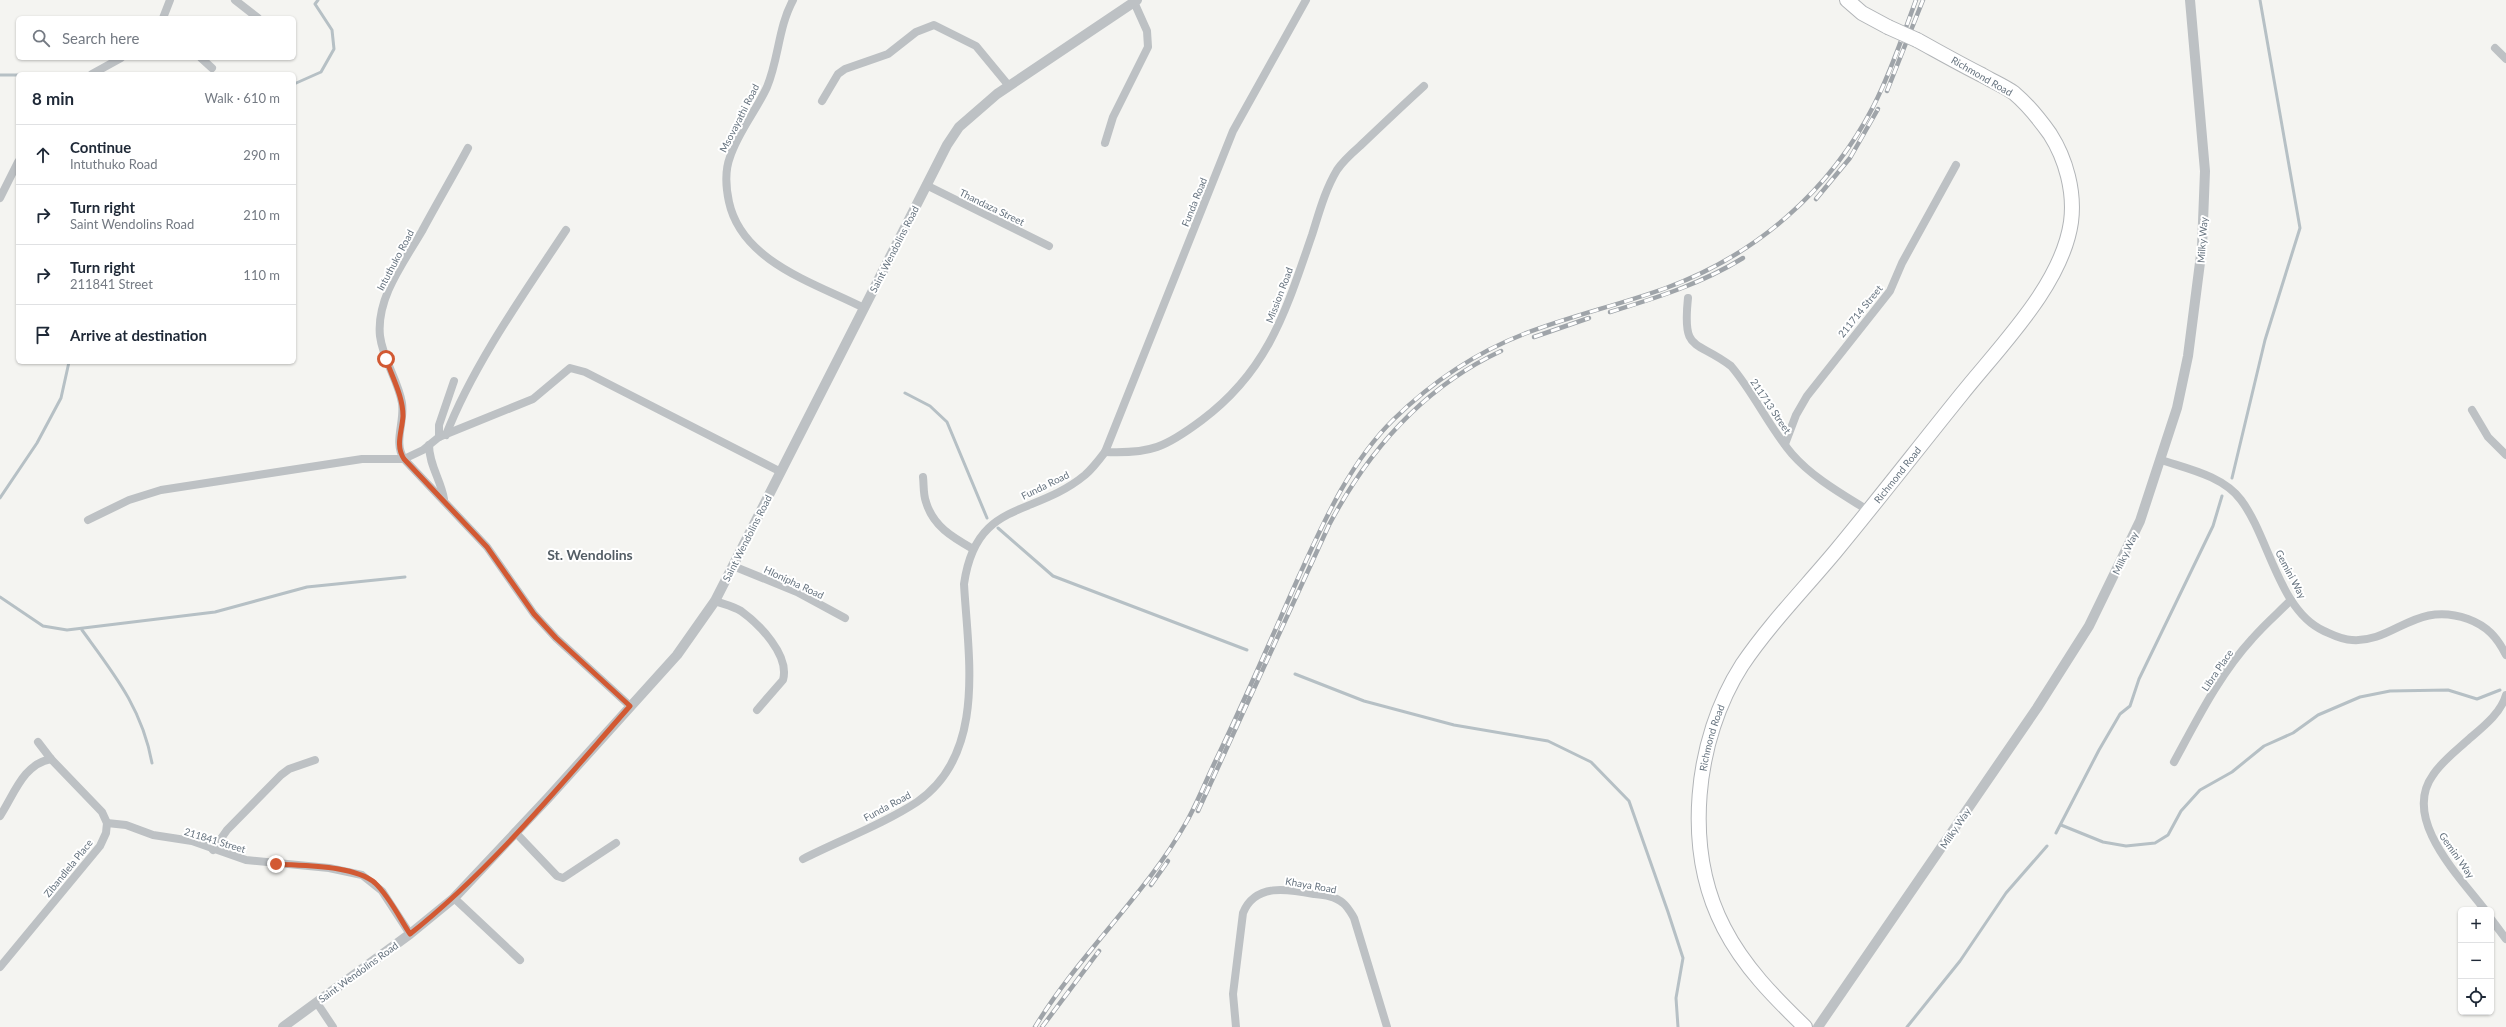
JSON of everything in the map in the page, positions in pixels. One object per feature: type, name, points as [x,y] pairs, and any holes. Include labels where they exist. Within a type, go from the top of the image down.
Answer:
[{"type":"highway","name":"Richmond Road","points":[[1805,1027],[1775,999],[1749,968],[1724,928],[1710,894],[1702,859],[1699,812],[1702,778],[1709,743],[1724,701],[1741,666],[1764,635],[1869,511],[2038,297],[2061,256],[2071,221],[2072,200],[2066,170],[2050,134],[2033,113],[2013,93],[1918,40],[1888,27],[1862,13],[1847,0]]},
{"type":"street","points":[[164,16],[170,0]]},
{"type":"street","points":[[235,0],[255,16]]},
{"type":"street","name":"Msovayathi Road","points":[[793,0],[782,26],[777,58],[766,88],[730,157],[726,192],[730,209],[748,242],[763,256],[864,308]]},
{"type":"street","name":"Funda Road","points":[[803,859],[918,801],[944,775],[963,736],[967,714],[968,666],[964,584],[966,566],[972,549],[991,525],[1002,517],[1071,484],[1085,475],[1105,452],[1233,131],[1306,0]]},
{"type":"street","name":"Milky Way","points":[[1818,1027],[2037,708],[2089,626],[2129,548],[2161,460],[2177,408],[2188,356],[2202,247],[2204,171],[2190,0]]},
{"type":"street","points":[[1105,143],[1112,117],[1148,47],[1147,31],[1136,1]]},
{"type":"street","name":"Saint Wendolins Road","points":[[282,1027],[410,934],[454,898],[516,832],[676,655],[715,601],[926,185],[947,145],[959,127],[980,107],[1009,86],[1136,1]]},
{"type":"street","points":[[822,101],[838,74],[845,69],[888,54],[916,32],[934,25],[976,46],[1009,86]]},
{"type":"street","points":[[2495,48],[2506,59]]},
{"type":"street","points":[[96,72],[117,60]]},
{"type":"street","points":[[203,60],[212,68]]},
{"type":"street","name":"Mission Road","points":[[1105,452],[1132,453],[1153,449],[1170,443],[1212,412],[1238,390],[1258,364],[1283,316],[1328,189],[1338,168],[1424,86]]},
{"type":"street","name":"Intuthuko Road","points":[[468,148],[392,283],[380,320],[380,337],[402,402],[403,418],[398,445],[404,459],[444,499],[496,558],[534,614],[576,658],[630,706]]},
{"type":"street","name":"211714 Street","points":[[1785,444],[1796,415],[1807,396],[1890,291],[1902,263],[1956,165]]},
{"type":"street","points":[[0,198],[16,166]]},
{"type":"street","name":"Thandaza Street","points":[[926,185],[1049,246]]},
{"type":"street","points":[[442,436],[510,316],[566,230]]},
{"type":"street","name":"211713 Street","points":[[1688,298],[1687,326],[1693,342],[1699,348],[1719,357],[1731,366],[1785,444],[1811,472],[1869,511]]},
{"type":"street","points":[[88,520],[129,500],[161,490],[362,459],[404,459],[442,436],[533,399],[562,373],[570,368],[576,368],[780,472]]},
{"type":"street","points":[[442,436],[439,425],[454,381]]},
{"type":"street","points":[[2472,410],[2488,437],[2506,455]]},
{"type":"street","points":[[429,445],[430,456],[443,490],[444,499]]},
{"type":"street","name":"Gemini Way","points":[[2161,460],[2209,477],[2240,500],[2291,600],[2306,619],[2320,630],[2337,637],[2352,640],[2367,639],[2430,615],[2458,616],[2488,630],[2498,640],[2506,655]]},
{"type":"street","points":[[923,477],[925,500],[931,514],[946,533],[972,549]]},
{"type":"street","name":"Hlonipha Road","points":[[733,566],[796,592],[846,618]]},
{"type":"street","name":"Libra Place","points":[[2174,762],[2203,709],[2233,663],[2252,639],[2291,600]]},
{"type":"street","points":[[715,601],[735,608],[750,619],[774,647],[782,662],[783,680],[757,710]]},
{"type":"street","name":"Gemini Way","points":[[2482,907],[2437,847],[2427,827],[2424,811],[2425,794],[2432,776],[2447,759],[2498,711],[2506,695]]},
{"type":"street","points":[[38,742],[51,759],[102,812],[107,823]]},
{"type":"street","points":[[0,816],[14,790],[31,768],[43,761],[51,759]]},
{"type":"street","points":[[213,850],[227,830],[281,775],[316,760]]},
{"type":"street","name":"211841 Street","points":[[107,823],[126,825],[153,835],[192,841],[213,850],[246,860],[329,868],[362,875],[382,891],[410,934]]},
{"type":"street","name":"Zibandlela Place","points":[[0,967],[93,856],[106,833],[107,823]]},
{"type":"street","points":[[516,832],[558,876],[563,878],[616,843]]},
{"type":"street","name":"Khaya Road","points":[[1236,1027],[1233,994],[1243,913],[1249,902],[1260,894],[1280,889],[1335,898],[1349,910],[1354,918],[1387,1027]]},
{"type":"street","points":[[454,898],[520,960]]},
{"type":"street","points":[[2494,923],[2506,939]]},
{"type":"street","points":[[317,1003],[333,1027]]},
{"type":"waterway","points":[[296,83],[321,72],[334,49],[332,30],[315,4],[318,0]]},
{"type":"waterway","points":[[2232,478],[2265,340],[2300,228],[2260,0]]},
{"type":"waterway","points":[[0,75],[16,75]]},
{"type":"waterway","points":[[0,498],[37,443],[61,398],[69,364]]},
{"type":"waterway","points":[[905,393],[930,406],[947,422],[987,518]]},
{"type":"waterway","points":[[2056,833],[2099,750],[2120,714],[2130,706],[2139,679],[2213,526],[2222,496]]},
{"type":"waterway","points":[[998,528],[1053,576],[1247,650]]},
{"type":"waterway","points":[[0,597],[43,626],[67,630],[215,612],[307,587],[405,577]]},
{"type":"waterway","points":[[82,630],[116,677],[134,708],[147,743],[152,763]]},
{"type":"waterway","points":[[1295,674],[1364,701],[1454,725],[1548,741],[1591,762],[1629,801],[1668,912],[1683,958],[1676,998],[1678,1027]]},
{"type":"waterway","points":[[2061,825],[2103,842],[2126,846],[2155,843],[2168,835],[2181,811],[2200,790],[2232,772],[2264,746],[2293,733],[2318,715],[2360,697],[2390,691],[2448,690],[2477,699],[2500,690]]},
{"type":"waterway","points":[[1907,1027],[1960,961],[2006,893],[2047,846]]},
{"type":"railway","points":[[1035,1027],[1052,1000],[1071,975],[1152,875],[1187,821],[1236,717],[1328,513],[1351,473],[1378,436],[1394,419],[1423,393],[1471,359],[1488,350],[1541,328],[1666,288],[1699,274],[1730,258],[1760,238],[1813,192],[1836,165],[1856,136],[1874,105],[1886,80],[1916,0]]},
{"type":"railway","points":[[1887,91],[1923,0]]},
{"type":"railway","points":[[1816,199],[1850,158],[1878,109]]},
{"type":"railway","points":[[1610,312],[1661,296],[1695,283],[1743,258]]},
{"type":"railway","points":[[1534,337],[1589,318]]},
{"type":"railway","points":[[1198,811],[1329,525],[1344,498],[1380,447],[1423,402],[1447,383],[1473,366],[1501,351]]},
{"type":"railway","points":[[1151,885],[1168,861]]},
{"type":"railway","points":[[1042,1027],[1099,951]]},
{"type":"district","name":"St. Wendolins","points":[[590,554]]},
{"type":"route","points":[[276,864],[329,868],[362,875],[376,884],[382,891],[410,934],[454,898],[548,798],[630,706],[576,658],[534,614],[487,547],[462,518],[400,454],[398,445],[403,418],[402,402],[386,359]]}]
